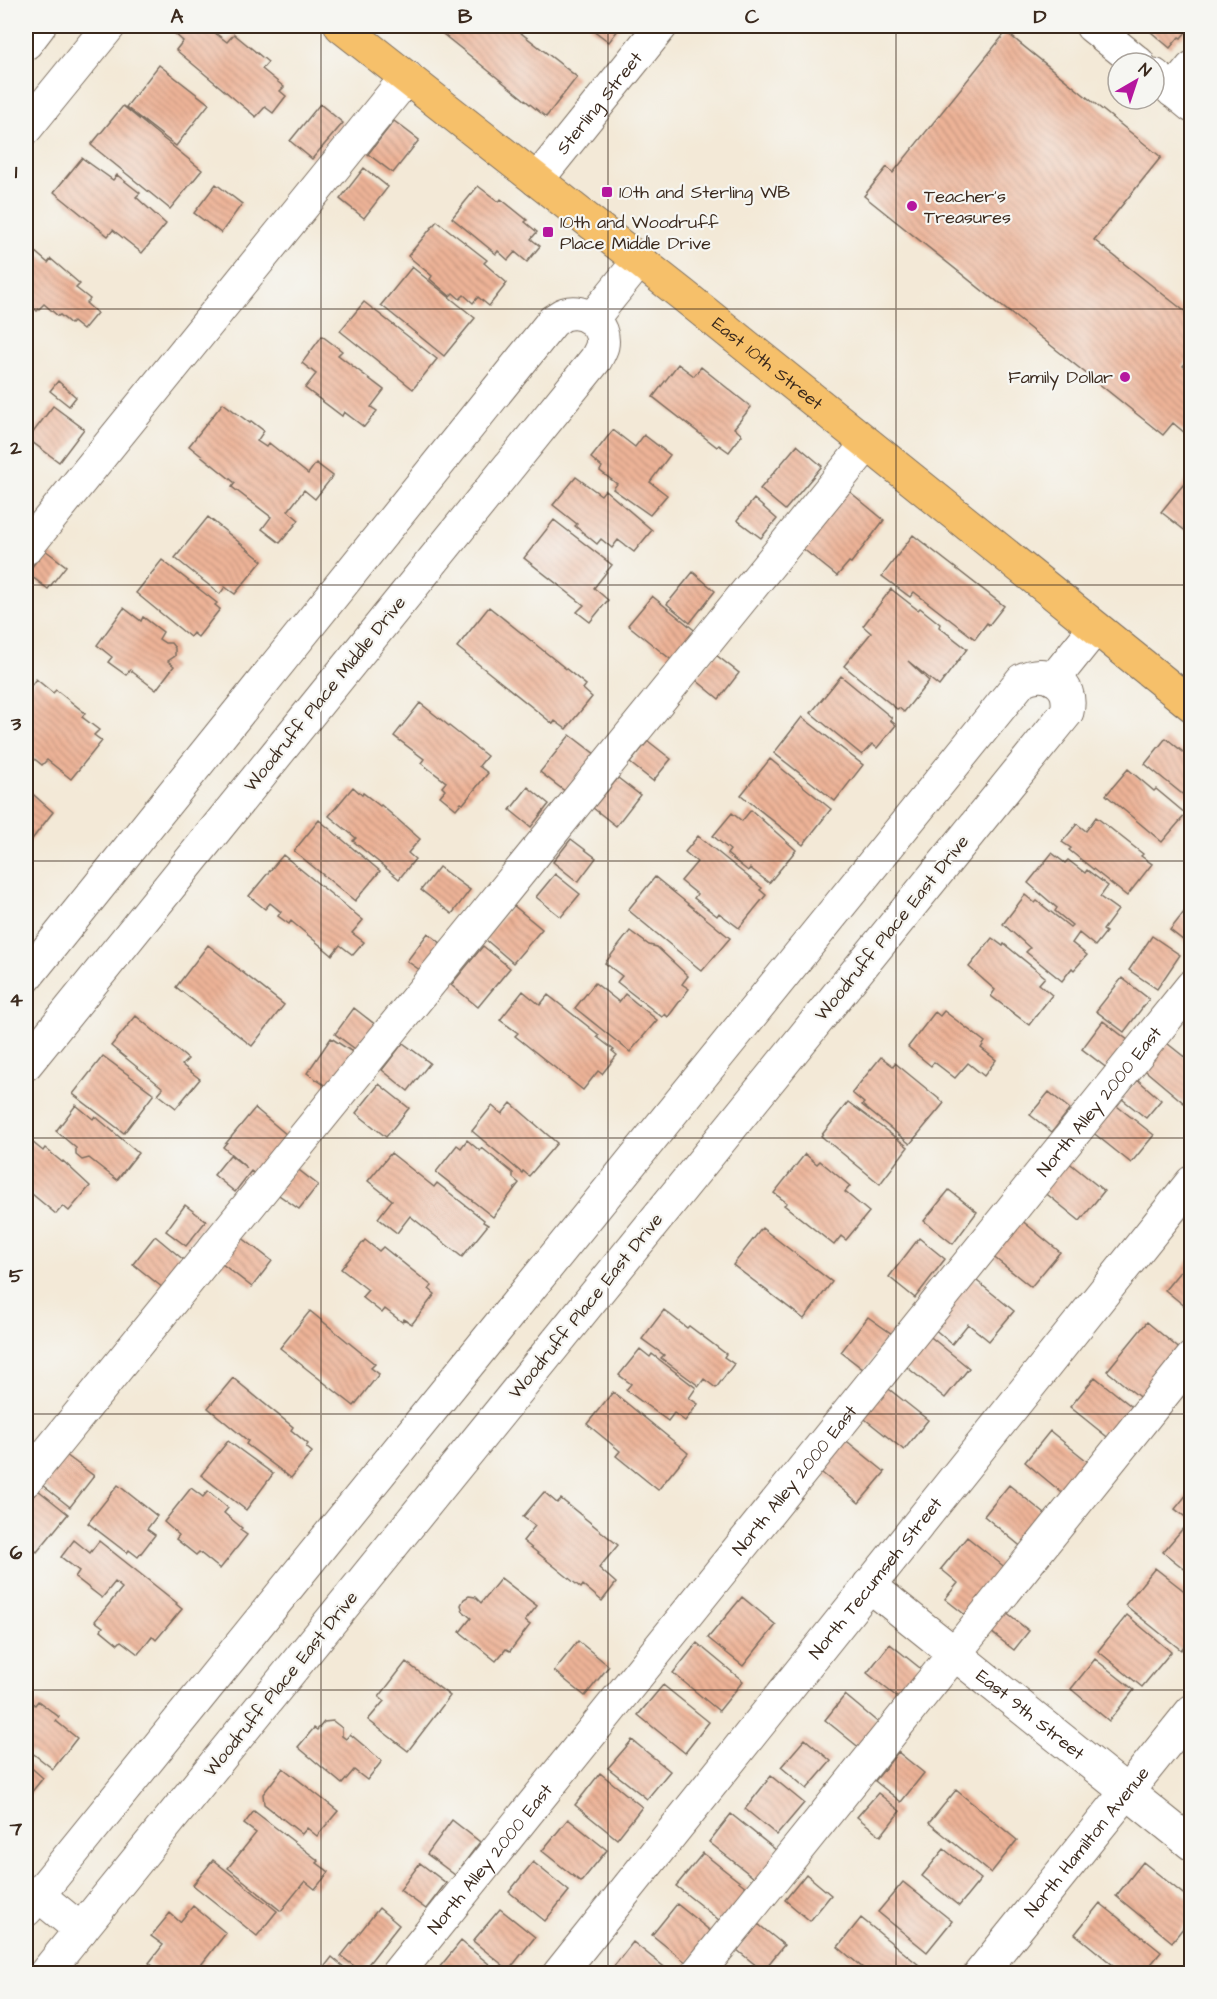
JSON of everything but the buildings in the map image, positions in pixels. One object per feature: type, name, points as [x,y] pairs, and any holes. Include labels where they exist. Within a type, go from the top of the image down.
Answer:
[{"type":"main road","name":"East 10th Street","points":[[343,26],[1191,705]]},
{"type":"street","points":[[26,43],[39,26]]},
{"type":"street","points":[[26,128],[109,26]]},
{"type":"street","name":"Sterling Street","points":[[537,180],[661,26]]},
{"type":"street","points":[[1092,26],[1123,51]]},
{"type":"street","points":[[26,549],[407,77]]},
{"type":"street","points":[[26,977],[553,321],[566,314],[575,313],[592,319],[639,261]]},
{"type":"street","name":"Woodruff Place Middle Drive","points":[[26,1064],[596,359],[602,344],[601,331],[592,319]]},
{"type":"street","points":[[26,1480],[867,444]]},
{"type":"street","points":[[81,1930],[32,1902],[1022,681],[1038,675],[1047,675],[1054,679],[1095,628]]},
{"type":"street","name":"Woodruff Place East Drive","points":[[45,1974],[1067,712],[1068,695],[1065,688],[1054,679]]},
{"type":"street","name":"North Alley 2000 East","points":[[397,1974],[1191,986]]},
{"type":"street","name":"North Tecumseh Street","points":[[559,1974],[1191,1182]]},
{"type":"street","points":[[697,1974],[954,1653],[1189,1368]]},
{"type":"street","name":"East 9th Street","points":[[869,1585],[1191,1844]]},
{"type":"street","name":"North Hamilton Avenue","points":[[980,1974],[1191,1712]]},
{"type":"place","name":"10th and Sterling WB","points":[[607,192]]},
{"type":"place","name":"Teacher's Treasures","points":[[912,206]]},
{"type":"place","name":"10th and Woodruff Place Middle Drive","points":[[548,232]]},
{"type":"place","name":"Family Dollar","points":[[1125,377]]}]
